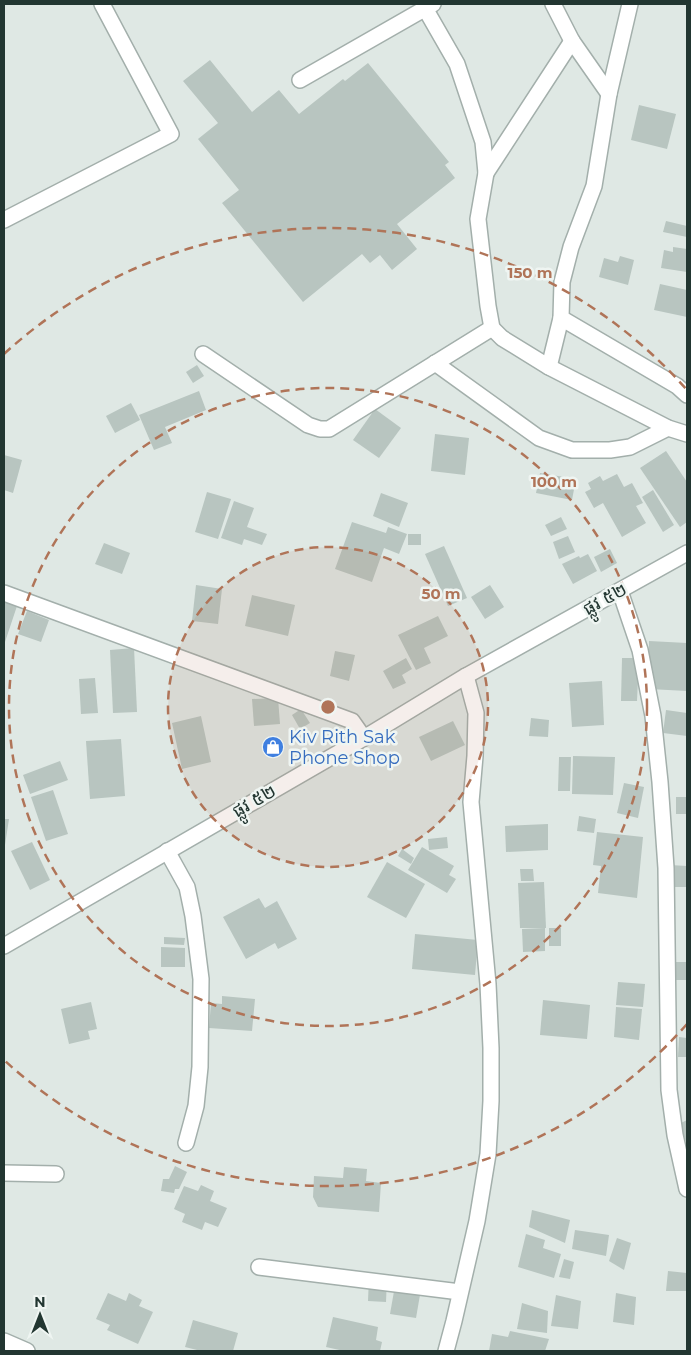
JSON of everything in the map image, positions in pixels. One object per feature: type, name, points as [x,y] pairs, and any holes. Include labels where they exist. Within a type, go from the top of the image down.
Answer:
[{"type":"street","points":[[4,220],[171,134],[102,4]]},
{"type":"street","points":[[553,4],[572,41],[609,94]]},
{"type":"street","points":[[549,367],[561,318],[562,282],[571,247],[594,186],[609,94],[630,4]]},
{"type":"street","points":[[300,80],[430,7],[457,64],[483,142],[486,173],[478,219],[492,328],[502,338],[549,367],[668,428],[687,434]]},
{"type":"street","points":[[486,173],[572,41]]},
{"type":"street","points":[[561,318],[677,386],[687,395]]},
{"type":"street","points":[[203,354],[308,425],[320,429],[329,429],[492,328]]},
{"type":"street","points":[[436,363],[538,438],[572,450],[610,450],[630,447],[668,428]]},
{"type":"street","name":"ផ្លូវ ៥២","points":[[4,946],[364,738],[466,676],[687,553]]},
{"type":"street","points":[[620,590],[640,650],[653,716],[666,868],[669,1090],[675,1135],[687,1189]]},
{"type":"street","points":[[4,593],[352,720],[364,738]]},
{"type":"street","points":[[446,1351],[477,1221],[486,1164],[491,1101],[488,984],[472,802],[476,713],[466,676]]},
{"type":"street","points":[[167,851],[187,887],[193,916],[201,979],[200,1067],[196,1106],[186,1143]]},
{"type":"street","points":[[4,1173],[56,1174]]},
{"type":"street","points":[[259,1267],[460,1292]]},
{"type":"street","points":[[4,1341],[27,1351]]},
{"type":"building","points":[[210,60],[252,112],[279,90],[299,114],[343,79],[345,81],[368,63],[449,162],[445,165],[455,178],[397,224],[417,249],[392,270],[380,255],[370,263],[362,254],[303,302],[222,203],[239,190],[198,139],[218,123],[183,81]]},
{"type":"building","points":[[639,105],[676,114],[667,149],[631,140]]},
{"type":"building","points":[[666,221],[687,226],[687,237],[663,232]]},
{"type":"building","points":[[673,247],[687,249],[687,272],[661,268],[664,250],[673,252]]},
{"type":"building","points":[[620,256],[634,260],[628,285],[599,277],[604,258],[618,262]]},
{"type":"building","points":[[660,284],[687,290],[687,317],[654,310]]},
{"type":"building","points":[[197,365],[204,376],[193,383],[186,372]]},
{"type":"building","points":[[199,391],[206,410],[165,427],[172,443],[154,450],[139,415]]},
{"type":"building","points":[[131,403],[140,420],[115,433],[106,416]]},
{"type":"building","points":[[375,409],[401,428],[379,458],[353,440]]},
{"type":"building","points":[[435,434],[469,438],[465,475],[431,471]]},
{"type":"building","points":[[666,451],[687,482],[687,522],[680,527],[640,468]]},
{"type":"building","points":[[4,455],[22,460],[13,493],[4,490]]},
{"type":"building","points":[[540,473],[576,479],[572,500],[536,493]]},
{"type":"building","points":[[617,474],[624,487],[632,483],[643,503],[636,506],[646,523],[622,537],[603,503],[594,508],[585,492],[591,489],[588,483],[600,476],[603,481]]},
{"type":"building","points":[[653,490],[674,525],[663,532],[642,497]]},
{"type":"building","points":[[207,492],[231,499],[218,539],[195,532]]},
{"type":"building","points":[[381,493],[408,503],[399,527],[373,516]]},
{"type":"building","points":[[234,501],[254,508],[247,527],[267,534],[262,545],[244,539],[242,545],[221,538]]},
{"type":"building","points":[[561,517],[567,529],[551,536],[545,525]]},
{"type":"building","points":[[352,522],[386,533],[388,527],[407,534],[399,554],[384,548],[372,582],[335,569]]},
{"type":"building","points":[[408,534],[421,534],[421,545],[408,545]]},
{"type":"building","points":[[568,536],[575,552],[559,559],[553,542]]},
{"type":"building","points":[[104,543],[130,553],[122,574],[95,564]]},
{"type":"building","points":[[444,546],[467,598],[448,606],[425,554]]},
{"type":"building","points":[[610,549],[617,563],[601,572],[594,557]]},
{"type":"building","points":[[588,554],[597,571],[573,584],[562,564]]},
{"type":"building","points":[[196,585],[222,589],[218,624],[192,621]]},
{"type":"building","points":[[490,585],[504,607],[485,619],[471,597]]},
{"type":"building","points":[[252,595],[295,605],[288,636],[245,626]]},
{"type":"building","points":[[4,599],[18,603],[4,645]]},
{"type":"building","points":[[27,611],[49,620],[41,642],[18,634]]},
{"type":"building","points":[[438,616],[448,636],[424,648],[431,663],[416,670],[398,635]]},
{"type":"building","points":[[649,641],[687,643],[687,691],[649,689]]},
{"type":"building","points":[[134,648],[137,712],[113,713],[110,650]]},
{"type":"building","points":[[335,651],[355,655],[349,681],[330,676]]},
{"type":"building","points":[[406,658],[412,669],[402,675],[406,683],[393,689],[383,671]]},
{"type":"building","points":[[622,658],[639,658],[637,701],[621,701]]},
{"type":"building","points":[[95,678],[98,713],[81,714],[79,679]]},
{"type":"building","points":[[602,681],[604,725],[572,727],[569,683]]},
{"type":"building","points":[[278,698],[280,724],[254,726],[252,699]]},
{"type":"building","points":[[301,709],[310,723],[300,729],[292,715]]},
{"type":"building","points":[[666,710],[687,713],[687,736],[663,733]]},
{"type":"building","points":[[201,716],[211,762],[182,769],[172,723]]},
{"type":"building","points":[[531,718],[549,720],[548,737],[529,736]]},
{"type":"building","points":[[453,721],[465,745],[431,761],[419,737]]},
{"type":"building","points":[[121,739],[125,796],[90,799],[86,741]]},
{"type":"building","points":[[573,756],[615,757],[613,795],[572,794]]},
{"type":"building","points":[[559,757],[571,757],[570,791],[558,791]]},
{"type":"building","points":[[60,761],[68,780],[30,794],[23,775]]},
{"type":"building","points":[[624,783],[644,787],[638,818],[617,813]]},
{"type":"building","points":[[53,790],[68,834],[46,841],[31,797]]},
{"type":"building","points":[[676,797],[687,797],[687,814],[676,814]]},
{"type":"building","points":[[579,816],[596,819],[594,833],[577,831]]},
{"type":"building","points":[[4,819],[9,819],[5,845],[4,845]]},
{"type":"building","points":[[548,824],[548,850],[506,852],[505,826]]},
{"type":"building","points":[[597,832],[643,837],[637,898],[598,893],[601,866],[593,865]]},
{"type":"building","points":[[447,837],[448,848],[429,850],[428,839]]},
{"type":"building","points":[[32,842],[50,880],[30,890],[11,851]]},
{"type":"building","points":[[422,847],[454,866],[449,875],[456,879],[447,893],[408,870]]},
{"type":"building","points":[[402,849],[414,858],[411,864],[398,856]]},
{"type":"building","points":[[387,862],[425,884],[406,918],[367,897]]},
{"type":"building","points":[[670,865],[687,866],[687,887],[670,887]]},
{"type":"building","points":[[520,869],[533,869],[534,881],[521,881]]},
{"type":"building","points":[[544,882],[546,928],[520,928],[518,883]]},
{"type":"building","points":[[259,898],[265,908],[277,901],[297,939],[278,949],[275,943],[246,959],[223,917]]},
{"type":"building","points":[[545,928],[545,951],[523,952],[522,929]]},
{"type":"building","points":[[549,928],[561,928],[561,946],[549,946]]},
{"type":"building","points":[[415,934],[478,940],[475,975],[412,969]]},
{"type":"building","points":[[164,937],[185,938],[184,945],[164,944]]},
{"type":"building","points":[[161,947],[185,948],[185,967],[161,967]]},
{"type":"building","points":[[670,962],[687,962],[687,980],[669,980]]},
{"type":"building","points":[[618,982],[645,984],[643,1007],[616,1005]]},
{"type":"building","points":[[222,996],[255,999],[252,1031],[209,1028],[211,1003],[222,1004]]},
{"type":"building","points":[[543,1000],[590,1005],[587,1039],[540,1035]]},
{"type":"building","points":[[91,1002],[97,1029],[88,1031],[90,1039],[69,1044],[61,1009]]},
{"type":"building","points":[[616,1007],[642,1009],[639,1040],[614,1037]]},
{"type":"building","points":[[679,1037],[687,1038],[687,1057],[678,1057]]},
{"type":"building","points":[[687,1120],[687,1144],[679,1124]]},
{"type":"building","points":[[175,1166],[187,1172],[179,1189],[175,1189],[174,1193],[161,1191],[163,1179],[169,1179]]},
{"type":"building","points":[[344,1167],[367,1169],[366,1181],[381,1183],[379,1212],[318,1207],[313,1197],[314,1176],[343,1178]]},
{"type":"building","points":[[201,1185],[214,1191],[210,1201],[227,1208],[218,1227],[205,1222],[202,1230],[182,1222],[185,1214],[174,1209],[184,1186],[198,1191]]},
{"type":"building","points":[[532,1210],[570,1220],[565,1243],[529,1227]]},
{"type":"building","points":[[575,1230],[609,1235],[606,1256],[572,1249]]},
{"type":"building","points":[[526,1234],[545,1240],[543,1248],[561,1254],[554,1278],[518,1267]]},
{"type":"building","points":[[617,1238],[631,1243],[624,1270],[609,1261]]},
{"type":"building","points":[[564,1259],[574,1262],[570,1279],[559,1277]]},
{"type":"building","points":[[668,1271],[687,1273],[687,1291],[666,1291]]},
{"type":"building","points":[[369,1277],[387,1278],[386,1302],[368,1301]]},
{"type":"building","points":[[396,1280],[421,1289],[416,1318],[390,1314]]},
{"type":"building","points":[[108,1293],[126,1301],[129,1293],[142,1300],[139,1306],[153,1312],[138,1344],[107,1330],[110,1325],[96,1319]]},
{"type":"building","points":[[616,1293],[636,1297],[634,1325],[613,1322]]},
{"type":"building","points":[[556,1295],[581,1301],[578,1329],[551,1326]]},
{"type":"building","points":[[522,1303],[548,1311],[547,1333],[517,1329]]},
{"type":"building","points":[[333,1317],[378,1327],[376,1340],[382,1342],[380,1351],[344,1351],[326,1347]]},
{"type":"building","points":[[193,1320],[238,1333],[233,1351],[201,1351],[185,1347]]},
{"type":"building","points":[[510,1331],[549,1339],[545,1351],[489,1351],[492,1334],[508,1337]]},
{"type":"place","name":"Kiv Rith Sak Phone Shop","points":[[273,747]]}]
